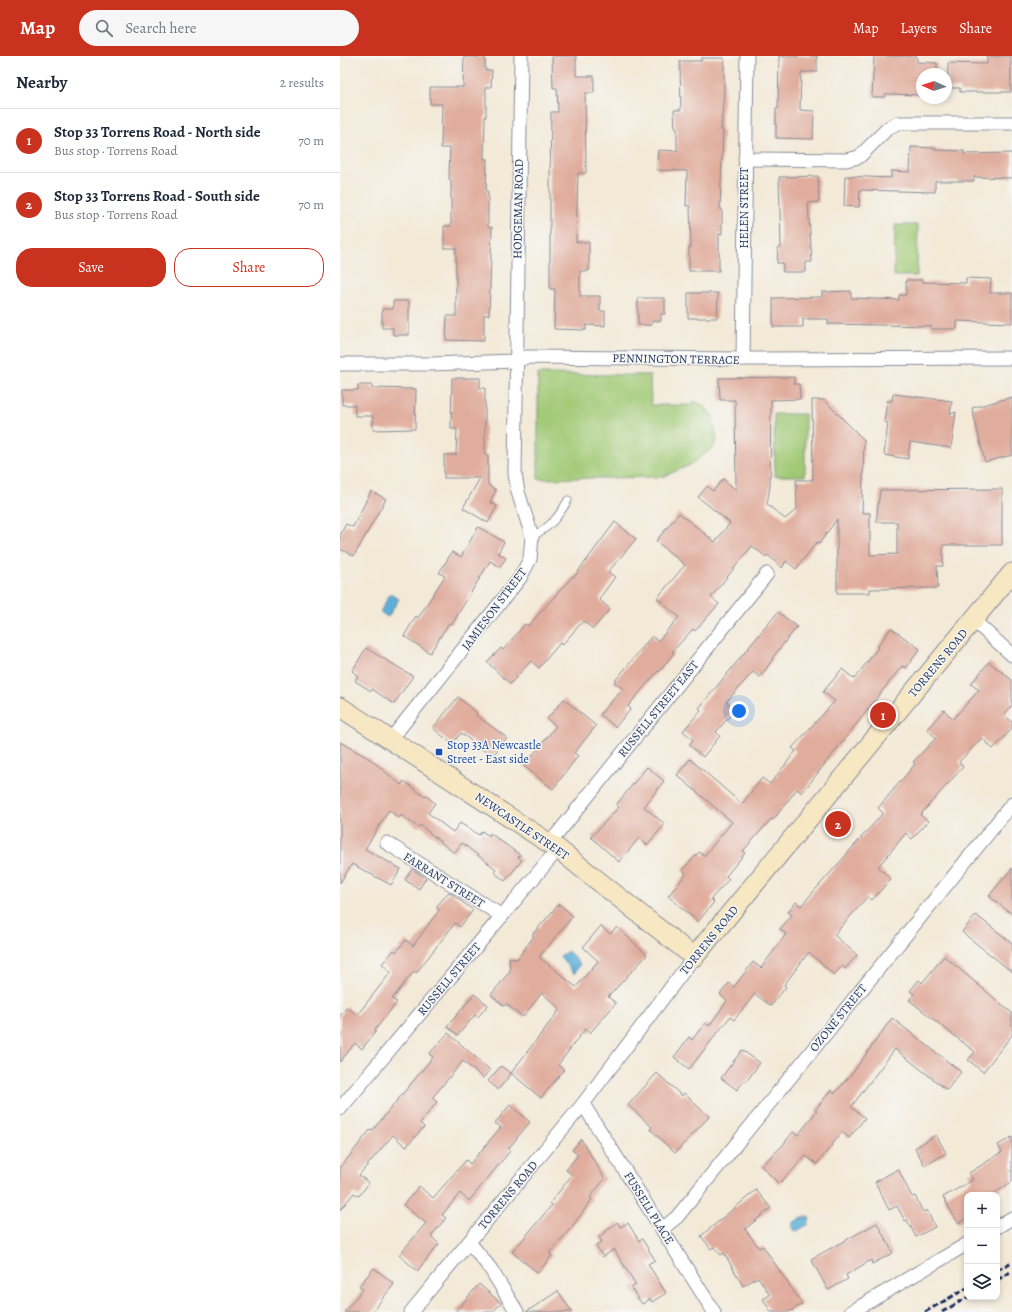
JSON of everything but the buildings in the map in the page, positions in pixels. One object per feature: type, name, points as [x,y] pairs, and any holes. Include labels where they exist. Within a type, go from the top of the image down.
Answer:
[{"type":"street","name":"HODGEMAN ROAD","points":[[515,361],[521,56]]},
{"type":"street","name":"HELEN STREET","points":[[743,359],[747,56]]},
{"type":"street","points":[[745,158],[846,160],[859,157],[888,128],[898,124],[1012,123]]},
{"type":"street","name":"PENNINGTON TERRACE","points":[[340,364],[431,364],[515,361],[527,357],[743,359],[1012,358]]},
{"type":"street","name":"JAMIESON STREET","points":[[391,739],[520,578],[530,559],[532,536],[518,492],[515,474],[515,361]]},
{"type":"street","name":"TORRENS ROAD","points":[[411,1312],[583,1104],[694,957],[1012,573]]},
{"type":"street","name":"RUSSELL STREET EAST","points":[[554,846],[767,574]]},
{"type":"street","points":[[973,620],[1012,655]]},
{"type":"street","name":"NEWCASTLE STREET","points":[[340,707],[554,846],[694,957]]},
{"type":"street","name":"OZONE STREET","points":[[662,1229],[678,1217],[1012,804]]},
{"type":"street","name":"FARRANT STREET","points":[[387,843],[502,916]]},
{"type":"street","name":"RUSSELL STREET","points":[[340,1109],[502,916],[554,846]]},
{"type":"street","name":"FUSSELL PLACE","points":[[583,1104],[714,1312]]},
{"type":"street","points":[[1000,1225],[1012,1218]]},
{"type":"street","points":[[469,1242],[490,1268],[517,1312]]},
{"type":"street","points":[[851,1312],[964,1246]]},
{"type":"lane","points":[[532,536],[547,528],[559,516],[568,500]]},
{"type":"green space","points":[[895,225],[918,225],[917,276],[894,276]]},
{"type":"green space","points":[[538,374],[650,375],[651,405],[694,405],[694,401],[704,406],[713,416],[717,440],[713,448],[690,465],[662,477],[538,479]]},
{"type":"green space","points":[[774,414],[805,414],[805,476],[775,476]]},
{"type":"water","points":[[390,594],[399,599],[388,617],[380,612]]},
{"type":"water","points":[[568,951],[580,964],[574,974],[560,956]]},
{"type":"water","points":[[809,1217],[809,1224],[797,1231],[792,1229],[793,1222]]},
{"type":"railway","points":[[1000,1268],[1012,1262]]},
{"type":"railway","points":[[1000,1278],[1012,1271]]},
{"type":"railway","points":[[925,1312],[964,1290]]},
{"type":"railway","points":[[942,1312],[964,1299]]},
{"type":"place","name":"Stop 33 Torrens Road - North side","points":[[883,715]]},
{"type":"place","name":"Stop 33A Newcastle Street - East side","points":[[439,752]]},
{"type":"place","name":"Stop 33 Torrens Road - South side","points":[[838,824]]}]
